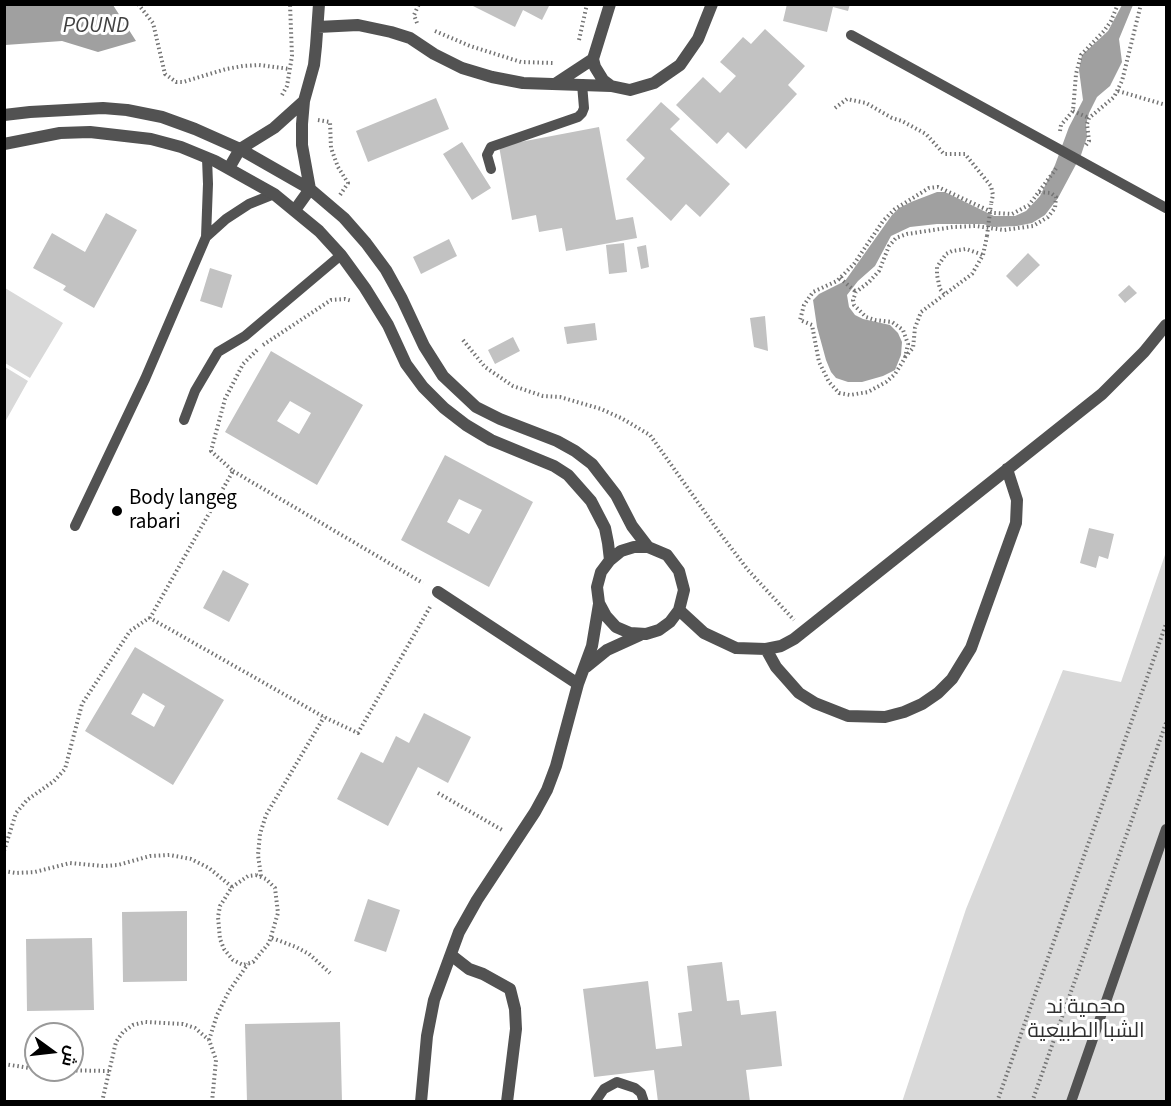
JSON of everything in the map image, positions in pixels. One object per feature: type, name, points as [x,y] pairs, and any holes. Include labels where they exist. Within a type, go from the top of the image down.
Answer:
[{"type":"street","points":[[295,210],[310,189],[302,145],[303,117],[304,101],[314,65],[319,4]]},
{"type":"street","points":[[610,4],[593,59],[598,74],[611,86]]},
{"type":"street","points":[[318,27],[339,25],[375,28],[410,38],[434,54],[478,74],[523,83],[582,84],[639,89],[667,75],[690,52],[712,4]]},
{"type":"street","points":[[554,85],[593,59]]},
{"type":"street","points":[[229,168],[240,149],[274,128],[304,101]]},
{"type":"street","points":[[4,115],[79,108],[127,110],[162,117],[240,149],[310,189],[344,218],[386,270],[432,362],[456,390],[482,410],[557,441],[592,464],[616,495],[632,526],[648,547]]},
{"type":"street","points":[[4,144],[60,133],[90,132],[151,139],[181,147],[207,158],[274,194],[319,231],[341,255],[388,325],[406,364],[423,387],[444,408],[491,440],[538,458],[568,475],[580,487],[599,514],[610,560]]},
{"type":"street","points":[[679,610],[691,622],[720,642],[736,648],[766,649],[781,646],[794,639],[1124,374],[1167,325]]},
{"type":"street","points":[[444,408],[456,390]]},
{"type":"street","points":[[766,649],[776,667],[800,693],[831,711],[848,716],[885,717],[922,704],[938,693],[952,680],[971,648],[1016,523],[1017,500],[1007,469]]},
{"type":"street","points":[[421,1101],[427,1036],[434,1000],[459,932],[477,900],[535,812],[550,782],[578,684],[592,646],[599,603],[597,587],[601,572],[621,551],[634,547],[648,547],[667,555],[679,571],[684,590],[679,610],[670,622],[659,630],[632,638],[607,650],[585,668]]},
{"type":"street","points":[[438,592],[578,684]]},
{"type":"street","points":[[599,603],[606,616],[616,627],[630,633],[645,633]]},
{"type":"street","points":[[451,955],[469,969],[510,989],[515,1009],[516,1029],[507,1101]]},
{"type":"lane","points":[[851,35],[1167,208]]},
{"type":"lane","points":[[491,169],[487,155],[491,147],[578,117],[584,108],[582,84]]},
{"type":"lane","points":[[75,526],[145,379],[206,237],[207,158]]},
{"type":"lane","points":[[206,237],[226,219],[249,204],[274,194]]},
{"type":"lane","points":[[184,420],[195,391],[218,352],[245,336],[341,255]]},
{"type":"lane","points":[[1071,1101],[1167,829]]},
{"type":"lane","points":[[595,1101],[604,1089],[617,1082],[635,1088],[641,1093],[644,1101]]},
{"type":"path","points":[[138,4],[153,23],[165,74],[176,82],[243,66],[259,65],[290,69]]},
{"type":"path","points":[[281,98],[287,86],[290,69],[292,43],[290,4]]},
{"type":"path","points":[[418,24],[414,15],[419,4]]},
{"type":"path","points":[[577,47],[587,4]]},
{"type":"path","points":[[1060,130],[1073,111],[1077,64],[1081,55],[1111,21],[1118,4]]},
{"type":"path","points":[[1086,146],[1089,141],[1087,124],[1089,118],[1118,91],[1141,4]]},
{"type":"path","points":[[429,28],[470,46],[521,62],[563,62]]},
{"type":"path","points":[[1118,91],[1167,105]]},
{"type":"path","points":[[835,108],[847,99],[866,103],[926,134],[944,154],[965,154],[991,186],[993,195],[991,204],[987,236],[983,255],[972,274],[921,312],[915,328],[913,348],[895,374],[868,392],[850,395],[839,393],[829,382],[819,362],[813,327],[810,323],[801,322],[801,314],[808,297],[840,278],[861,255],[883,221],[895,209],[929,188],[938,187],[994,213],[1003,215],[1029,205],[1068,154]]},
{"type":"path","points":[[1073,111],[1089,118]]},
{"type":"path","points":[[303,117],[330,122],[331,148],[338,167],[348,183],[332,207]]},
{"type":"path","points":[[905,358],[908,344],[903,330],[892,322],[866,317],[854,305],[853,300],[856,292],[879,271],[892,242],[901,235],[953,227],[976,226],[1004,230],[1033,226],[1053,213],[1056,202],[1056,196],[1051,193],[1039,192]]},
{"type":"path","points":[[944,294],[940,289],[937,267],[946,254],[952,250],[966,249],[983,255]]},
{"type":"path","points":[[840,278],[856,292]]},
{"type":"path","points":[[150,618],[324,717],[358,733],[438,592],[233,471],[211,451],[225,399],[243,364],[257,349],[331,300],[356,301]]},
{"type":"path","points":[[463,340],[485,367],[513,386],[536,394],[560,397],[601,409],[650,435],[726,542],[805,631]]},
{"type":"path","points":[[4,851],[16,813],[27,800],[54,781],[65,769],[82,704],[130,631],[150,618],[233,471]]},
{"type":"path","points":[[997,1101],[1167,624]]},
{"type":"path","points":[[261,876],[258,855],[260,834],[266,814],[324,717]]},
{"type":"path","points":[[1032,1101],[1167,723]]},
{"type":"path","points":[[438,793],[518,839]]},
{"type":"path","points":[[4,871],[35,872],[70,863],[118,865],[150,856],[170,855],[191,859],[210,868],[232,887]]},
{"type":"path","points":[[209,1041],[217,1015],[229,991],[248,964],[262,953],[272,938],[278,913],[277,894],[271,883],[261,876],[248,876],[232,887],[220,906],[218,928],[220,939],[237,964],[248,964]]},
{"type":"path","points":[[272,938],[297,946],[330,973]]},
{"type":"path","points":[[102,1101],[116,1042],[123,1032],[133,1025],[145,1022],[183,1024],[195,1028],[209,1041],[216,1060],[212,1101]]},
{"type":"path","points":[[4,1064],[24,1067]]},
{"type":"path","points":[[84,1071],[110,1071]]},
{"type":"green space","points":[[5,288],[63,323],[30,378],[5,363]]},
{"type":"green space","points":[[5,367],[28,381],[5,422]]},
{"type":"green space","name":"محمية ند الشبا الطبيعية","points":[[1166,552],[1166,1101],[902,1102],[966,909],[1063,670],[1121,682]]},
{"type":"water","name":"POUND","points":[[6,4],[113,5],[136,41],[98,52],[62,41],[5,45]]},
{"type":"water","points":[[1122,5],[1133,5],[1119,39],[1122,62],[1110,86],[1097,97],[1089,113],[1086,125],[1087,137],[1081,155],[1058,198],[1045,215],[1032,223],[1017,226],[937,224],[910,227],[891,236],[875,266],[858,281],[847,295],[849,307],[855,315],[890,325],[898,333],[902,342],[901,355],[895,370],[883,376],[862,382],[848,382],[836,378],[826,360],[817,327],[813,300],[819,294],[845,281],[892,215],[899,208],[911,202],[937,192],[945,192],[994,216],[1015,216],[1026,211],[1040,196],[1083,100],[1079,70],[1082,55],[1108,31]]},
{"type":"building","points":[[469,4],[550,4],[542,20],[523,10],[515,27]]},
{"type":"building","points":[[787,4],[850,4],[848,11],[833,7],[827,32],[783,21]]},
{"type":"building","points":[[765,29],[805,66],[788,85],[797,94],[746,149],[728,132],[717,144],[676,105],[703,77],[720,93],[736,76],[720,62],[743,37],[751,44]]},
{"type":"building","points":[[436,98],[449,129],[368,162],[356,131]]},
{"type":"building","points":[[661,102],[680,119],[670,129],[730,184],[700,217],[686,204],[671,221],[626,179],[645,158],[626,140]]},
{"type":"building","points":[[599,127],[616,220],[633,217],[637,238],[566,251],[562,228],[539,232],[536,215],[512,220],[499,146]]},
{"type":"building","points":[[462,142],[491,188],[472,200],[443,154]]},
{"type":"building","points":[[106,213],[137,230],[94,308],[63,290],[66,286],[33,268],[52,233],[85,252]]},
{"type":"building","points":[[449,239],[457,256],[421,274],[413,257]]},
{"type":"building","points":[[624,243],[627,272],[609,274],[606,245]]},
{"type":"building","points":[[646,245],[649,267],[641,269],[637,247]]},
{"type":"building","points":[[1028,253],[1040,265],[1017,287],[1006,276]]},
{"type":"building","points":[[210,268],[232,275],[222,308],[200,301]]},
{"type":"building","points":[[1129,285],[1137,293],[1125,303],[1118,295]]},
{"type":"building","points":[[765,316],[768,351],[754,347],[750,318]]},
{"type":"building","points":[[595,323],[597,340],[567,344],[564,327]]},
{"type":"building","points":[[513,337],[520,351],[495,364],[488,350]]},
{"type":"building","points":[[271,351],[363,405],[317,485],[225,432]],"holes":[[[290,401],[311,413],[299,434],[277,421]]]},
{"type":"building","points":[[445,455],[533,502],[489,587],[401,540]],"holes":[[[459,499],[482,510],[469,534],[447,522]]]},
{"type":"building","points":[[1089,528],[1114,534],[1108,559],[1099,556],[1096,568],[1080,563]]},
{"type":"building","points":[[223,570],[249,584],[229,622],[203,608]]},
{"type":"building","points":[[135,647],[224,700],[173,785],[85,731]],"holes":[[[143,693],[165,706],[154,727],[131,714]]]},
{"type":"building","points":[[424,713],[471,737],[448,783],[418,767],[388,826],[337,799],[361,752],[383,763],[396,736],[409,743]]},
{"type":"building","points":[[368,899],[400,910],[386,952],[354,941]]},
{"type":"building","points":[[187,911],[187,981],[123,982],[122,912]]},
{"type":"building","points":[[92,938],[94,1010],[27,1011],[26,939]]},
{"type":"building","points":[[722,962],[727,1001],[739,1000],[741,1015],[776,1011],[782,1066],[746,1070],[750,1102],[658,1102],[654,1070],[594,1077],[583,989],[648,981],[656,1049],[682,1046],[678,1013],[692,1011],[687,966]]},
{"type":"building","points":[[340,1022],[342,1102],[247,1102],[245,1024]]},
{"type":"place","name":"Body langeg rabari","points":[[117,511]]}]
